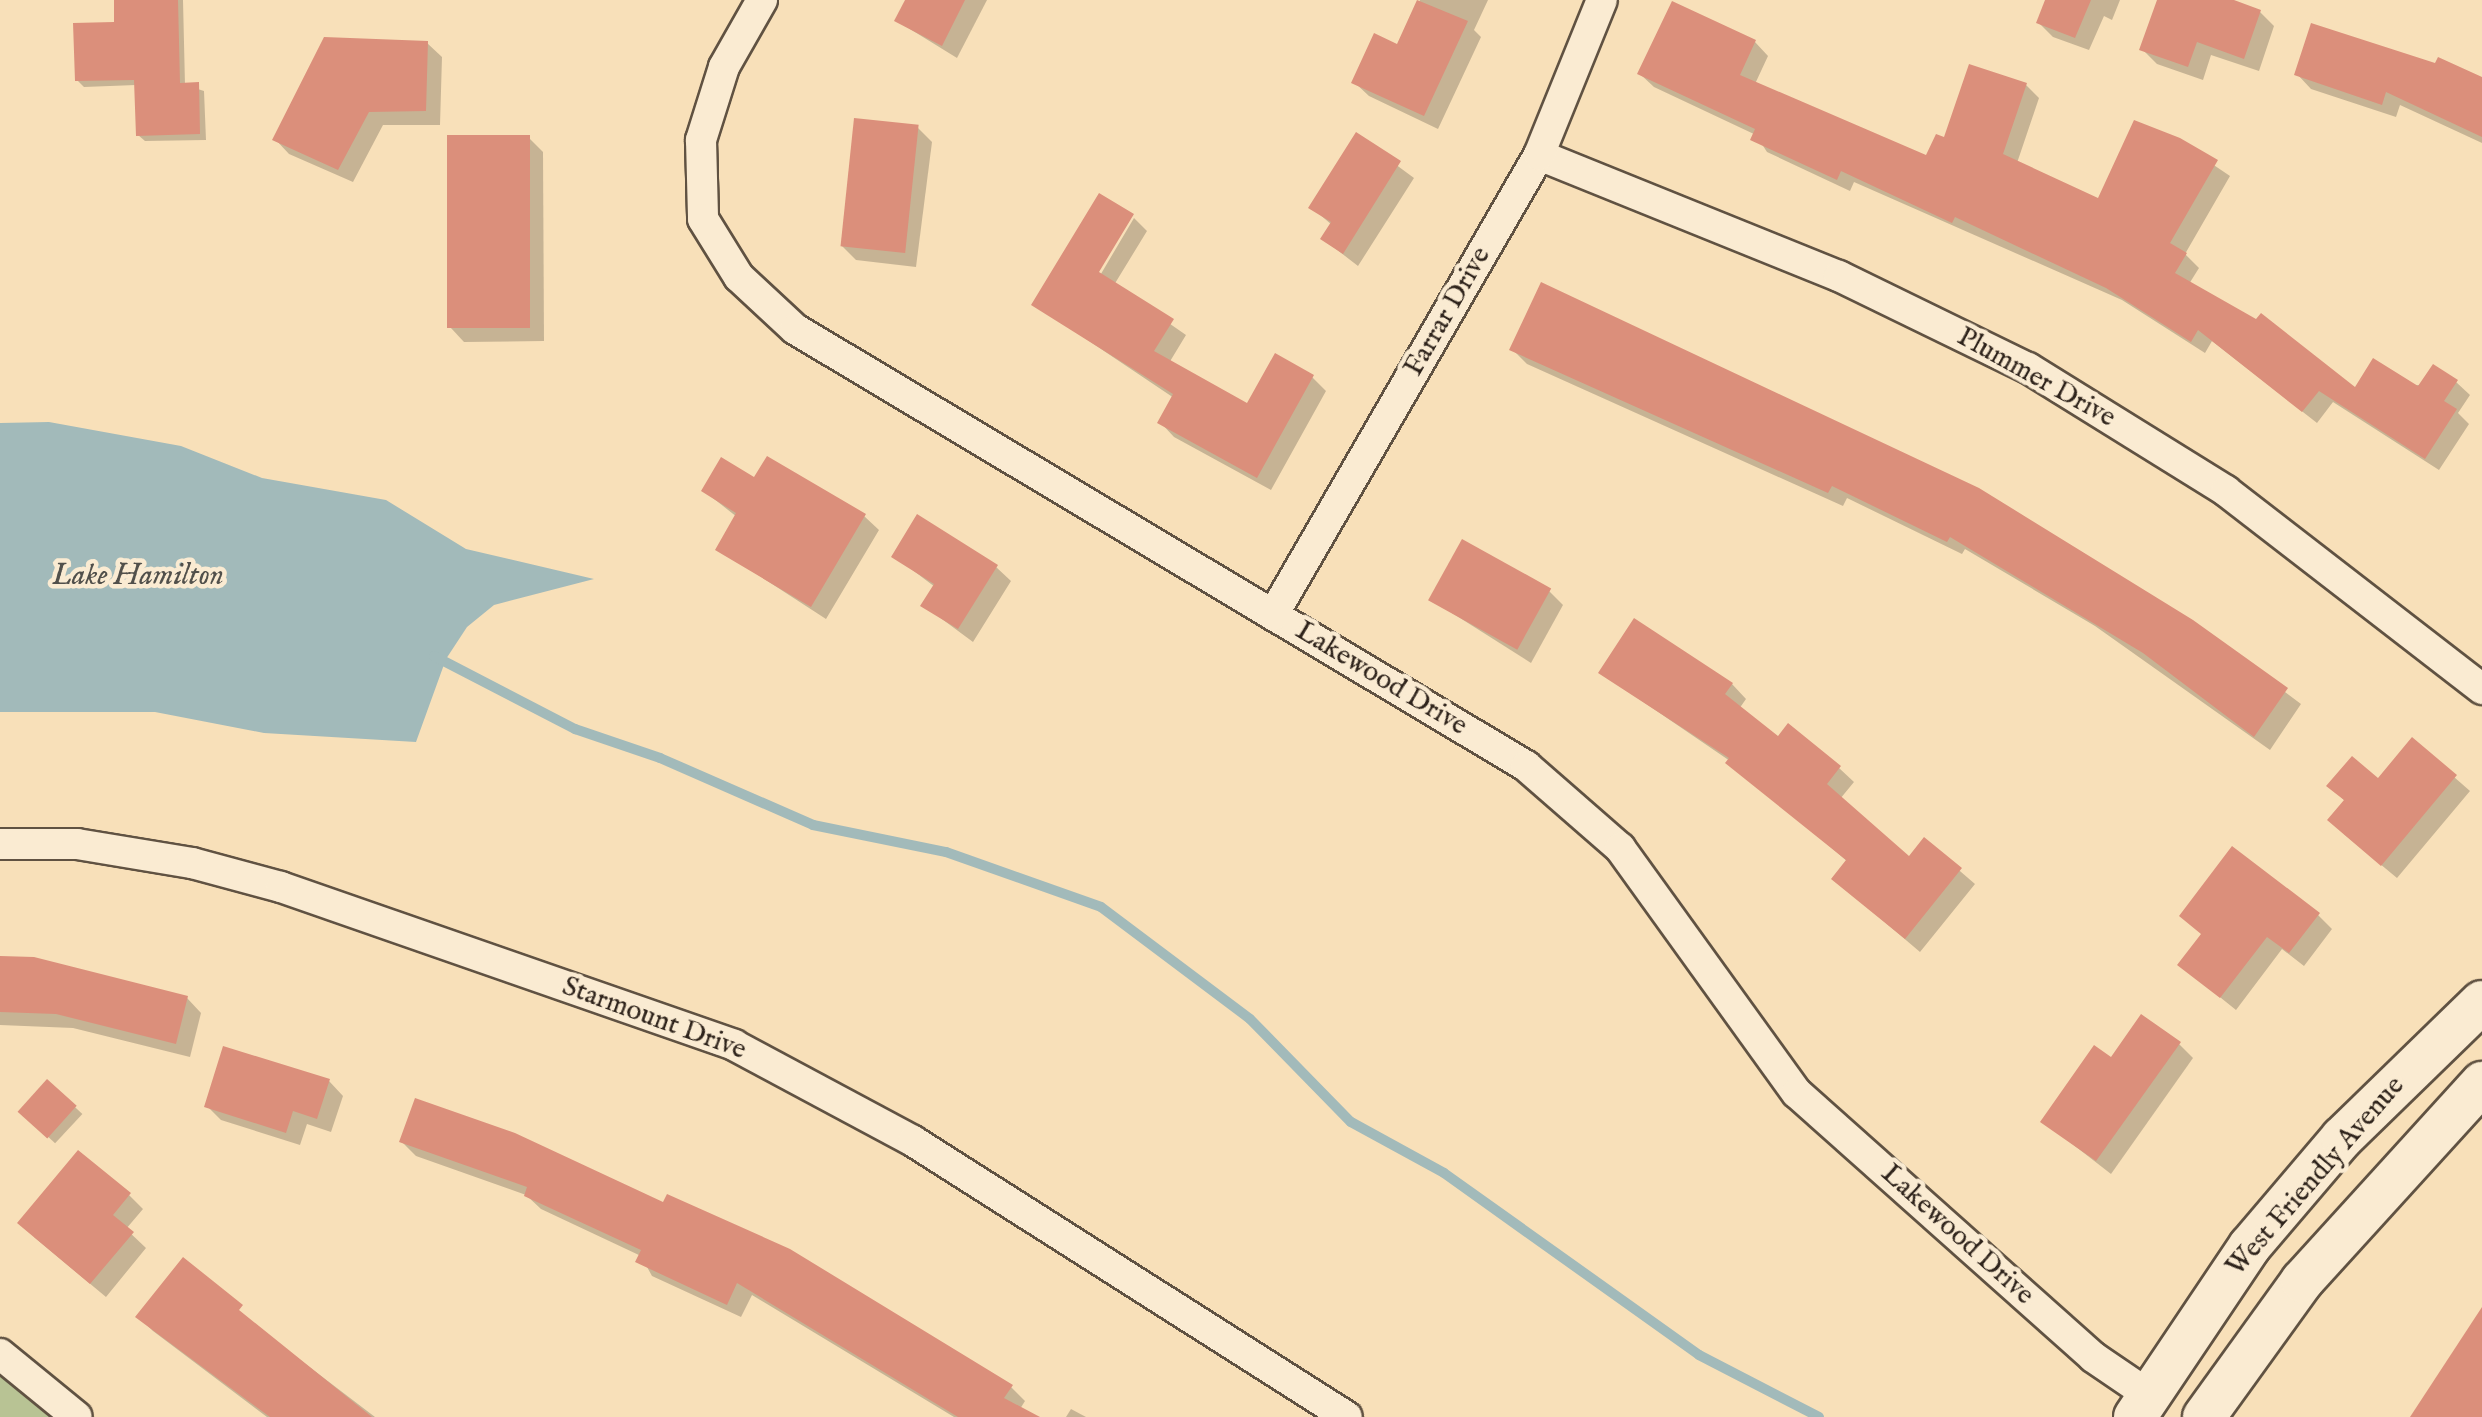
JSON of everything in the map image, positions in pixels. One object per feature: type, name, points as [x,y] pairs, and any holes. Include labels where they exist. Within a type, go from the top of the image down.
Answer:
[{"type":"main road","name":"West Friendly Avenue","points":[[2142,1406],[2250,1246],[2342,1138],[2482,1002]]},
{"type":"main road","name":"West Friendly Avenue","points":[[2204,1417],[2302,1281],[2482,1084]]},
{"type":"street","name":"Lakewood Drive","points":[[762,0],[724,67],[701,140],[702,219],[739,276],[795,329],[1526,766],[1578,808],[1651,887],[1797,1093],[2093,1357],[2142,1406]]},
{"type":"street","name":"Farrar Drive","points":[[1273,614],[1539,156],[1602,0]]},
{"type":"street","name":"Plummer Drive","points":[[1539,156],[1839,276],[2028,368],[2226,491],[2482,689]]},
{"type":"street","name":"Starmount Drive","points":[[0,844],[77,844],[192,863],[281,886],[734,1046],[913,1140],[1347,1417]]},
{"type":"street","points":[[0,1354],[78,1417]]},
{"type":"green space","points":[[0,1369],[59,1417],[0,1417]]},
{"type":"water","name":"Lake Hamilton","points":[[49,422],[181,446],[262,478],[386,500],[466,549],[594,579],[494,605],[467,627],[446,659],[416,742],[264,733],[155,712],[0,712],[0,423]]},
{"type":"building","points":[[114,0],[178,0],[180,83],[199,82],[200,134],[136,136],[134,80],[75,81],[73,23],[114,22]]},
{"type":"building","points":[[905,0],[965,0],[942,46],[894,21]]},
{"type":"building","points":[[1417,0],[1468,21],[1424,116],[1351,83],[1374,33],[1397,44]]},
{"type":"building","points":[[2045,0],[2091,0],[2075,38],[2036,23]]},
{"type":"building","points":[[2157,0],[2234,0],[2261,10],[2244,59],[2197,42],[2188,67],[2139,50]]},
{"type":"building","points":[[1672,1],[1756,40],[1740,75],[1926,155],[1936,134],[1944,137],[1969,64],[2027,83],[2003,154],[2098,198],[2134,120],[2180,138],[2218,160],[2170,243],[2187,253],[2175,273],[2256,319],[2261,313],[2355,387],[2373,358],[2418,386],[2433,364],[2458,380],[2444,401],[2457,409],[2425,459],[2319,391],[2302,412],[2198,330],[2191,342],[2106,288],[1955,217],[1952,223],[1841,171],[1837,180],[1750,140],[1755,129],[1637,74]]},
{"type":"building","points":[[2311,23],[2435,63],[2438,57],[2482,77],[2482,137],[2386,92],[2382,105],[2294,75]]},
{"type":"building","points":[[324,37],[428,41],[426,111],[369,112],[338,170],[272,140]]},
{"type":"building","points":[[854,118],[919,125],[905,253],[841,246]]},
{"type":"building","points":[[1356,132],[1401,161],[1343,254],[1320,239],[1331,222],[1308,208]]},
{"type":"building","points":[[447,135],[530,135],[530,328],[447,328]]},
{"type":"building","points":[[1099,193],[1134,214],[1099,272],[1174,319],[1154,351],[1247,403],[1275,353],[1314,375],[1257,478],[1157,423],[1173,394],[1031,305]]},
{"type":"building","points":[[1541,282],[1979,488],[2193,620],[2288,688],[2254,737],[2143,653],[1950,537],[1947,542],[1832,486],[1828,493],[1509,350]]},
{"type":"building","points":[[767,456],[866,514],[811,607],[715,550],[736,513],[701,491],[721,457],[754,477]]},
{"type":"building","points":[[917,514],[998,565],[958,629],[920,606],[934,584],[891,557]]},
{"type":"building","points":[[1462,539],[1551,588],[1517,650],[1428,600]]},
{"type":"building","points":[[1634,618],[1733,683],[1725,694],[1778,736],[1788,723],[1841,766],[1827,784],[1909,856],[1924,837],[1962,868],[1905,939],[1831,879],[1846,860],[1725,763],[1729,758],[1598,673]]},
{"type":"building","points":[[2412,737],[2457,775],[2381,866],[2327,820],[2344,800],[2326,786],[2352,756],[2378,778]]},
{"type":"building","points":[[2232,846],[2320,913],[2289,953],[2267,937],[2220,998],[2177,965],[2201,934],[2179,916]]},
{"type":"building","points":[[0,956],[34,957],[188,996],[176,1044],[56,1014],[0,1012]]},
{"type":"building","points":[[2141,1014],[2181,1042],[2096,1161],[2040,1122],[2094,1045],[2111,1057]]},
{"type":"building","points":[[223,1046],[330,1079],[317,1119],[293,1111],[286,1133],[204,1107]]},
{"type":"building","points":[[47,1079],[77,1106],[47,1138],[18,1112]]},
{"type":"building","points":[[415,1098],[515,1133],[663,1202],[667,1194],[790,1249],[1013,1385],[1004,1398],[1040,1417],[958,1417],[737,1283],[727,1305],[635,1262],[641,1250],[524,1196],[527,1187],[399,1142]]},
{"type":"building","points":[[78,1150],[131,1193],[113,1215],[134,1232],[90,1284],[17,1223]]},
{"type":"building","points":[[183,1257],[243,1305],[239,1310],[372,1417],[270,1417],[135,1317]]},
{"type":"building","points":[[2482,1307],[2482,1417],[2410,1417]]},
{"type":"waterway","points":[[434,656],[575,729],[660,758],[813,825],[946,852],[1101,907],[1250,1019],[1351,1122],[1444,1173],[1699,1355],[1819,1417]]}]
